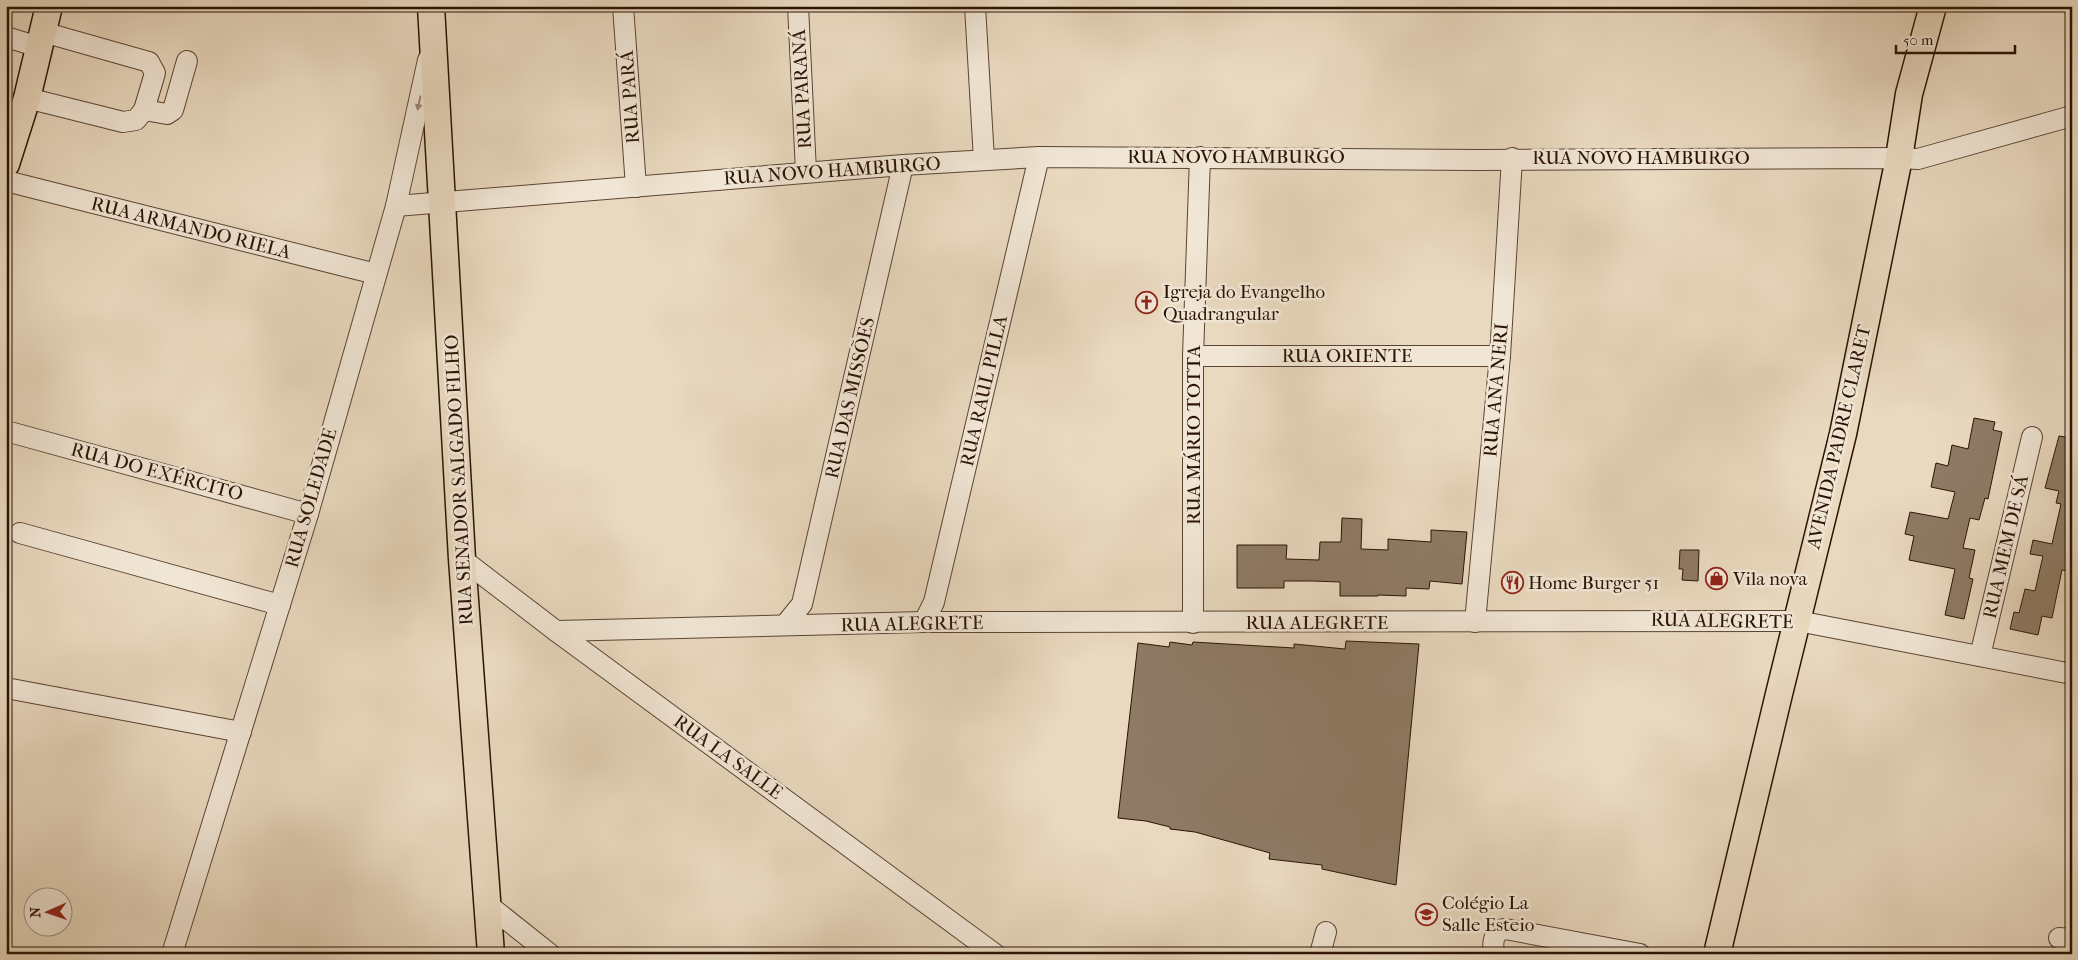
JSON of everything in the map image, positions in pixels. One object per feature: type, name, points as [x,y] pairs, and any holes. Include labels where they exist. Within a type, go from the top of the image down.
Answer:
[{"type":"main road","name":"RUA SENADOR SALGADO FILHO","points":[[431,6],[462,559],[491,954]]},
{"type":"main road","name":"AVENIDA PADRE CLARET","points":[[1717,954],[1776,704],[1843,434],[1899,158],[1909,94],[1933,6]]},
{"type":"main road","points":[[6,163],[27,98],[44,28]]},
{"type":"street","name":"RUA PARÁ","points":[[623,6],[636,187]]},
{"type":"street","name":"RUA PARANÁ","points":[[798,6],[806,172]]},
{"type":"street","points":[[975,6],[984,160]]},
{"type":"street","points":[[6,36],[44,28],[50,34],[149,62],[155,73],[144,110],[136,120],[123,122],[27,98]]},
{"type":"street","name":"RUA SOLEDADE","points":[[172,954],[308,514],[396,206],[433,38]]},
{"type":"street","points":[[144,110],[167,114],[173,110],[187,62]]},
{"type":"street","name":"RUA NOVO HAMBURGO","points":[[396,206],[806,172],[1039,157],[1918,159],[2072,116]]},
{"type":"street","name":"RUA RAUL PILLA","points":[[924,622],[934,602],[1039,157]]},
{"type":"street","name":"RUA MÁRIO TOTTA","points":[[1193,623],[1193,356],[1200,157]]},
{"type":"street","name":"RUA ANA NERI","points":[[1475,622],[1500,356],[1512,158]]},
{"type":"street","name":"RUA DAS MISSÕES","points":[[785,625],[802,604],[903,165]]},
{"type":"street","name":"RUA ARMANDO RIELA","points":[[6,181],[376,274]]},
{"type":"street","name":"RUA ORIENTE","points":[[1193,356],[1500,356]]},
{"type":"street","name":"RUA DO EXÉRCITO","points":[[6,431],[308,514]]},
{"type":"street","name":"RUA MEM DE SÁ","points":[[1980,656],[2032,437]]},
{"type":"street","points":[[20,533],[280,605]]},
{"type":"street","name":"RUA LA SALLE","points":[[462,559],[556,631],[994,954]]},
{"type":"street","name":"RUA ALEGRETE","points":[[556,631],[924,622],[1798,621],[2072,674]]},
{"type":"street","points":[[6,688],[241,732]]},
{"type":"street","points":[[487,904],[550,954]]},
{"type":"street","points":[[1495,954],[1492,948],[1496,934],[1499,930],[1505,929],[1640,954]]},
{"type":"street","points":[[1320,954],[1326,932]]},
{"type":"building","points":[[1974,418],[1995,422],[1993,430],[2002,432],[1988,499],[1985,498],[1979,520],[1970,518],[1963,548],[1975,550],[1969,578],[1973,579],[1964,619],[1945,615],[1955,569],[1909,560],[1914,536],[1905,534],[1910,512],[1948,519],[1955,492],[1931,487],[1936,463],[1948,466],[1952,445],[1968,449]]},
{"type":"building","points":[[2059,436],[2072,438],[2072,559],[2069,571],[2062,570],[2052,618],[2042,616],[2038,635],[2010,629],[2014,612],[2019,613],[2025,589],[2035,591],[2043,556],[2030,554],[2033,540],[2052,544],[2061,504],[2056,503],[2059,491],[2045,488]]},
{"type":"building","points":[[1342,518],[1362,519],[1361,549],[1388,550],[1388,539],[1431,542],[1431,530],[1467,532],[1462,584],[1430,581],[1429,589],[1406,588],[1406,596],[1340,596],[1340,582],[1284,581],[1284,588],[1237,588],[1237,545],[1287,545],[1286,559],[1319,560],[1320,542],[1341,542]]},
{"type":"building","points":[[1680,550],[1699,550],[1698,581],[1682,580],[1683,569],[1679,569]]},
{"type":"building","points":[[1346,641],[1419,644],[1396,885],[1322,869],[1322,865],[1269,859],[1270,853],[1195,832],[1170,829],[1170,827],[1146,821],[1118,818],[1138,643],[1169,647],[1170,642],[1192,645],[1193,642],[1294,648],[1294,644],[1345,649]]},
{"type":"place","name":"Igreja do Evangelho Quadrangular","points":[[1147,303]]},
{"type":"place","name":"Vila nova","points":[[1717,579]]},
{"type":"place","name":"Home Burger 51","points":[[1512,583]]},
{"type":"place","name":"Colégio La Salle Esteio","points":[[1426,914]]}]
